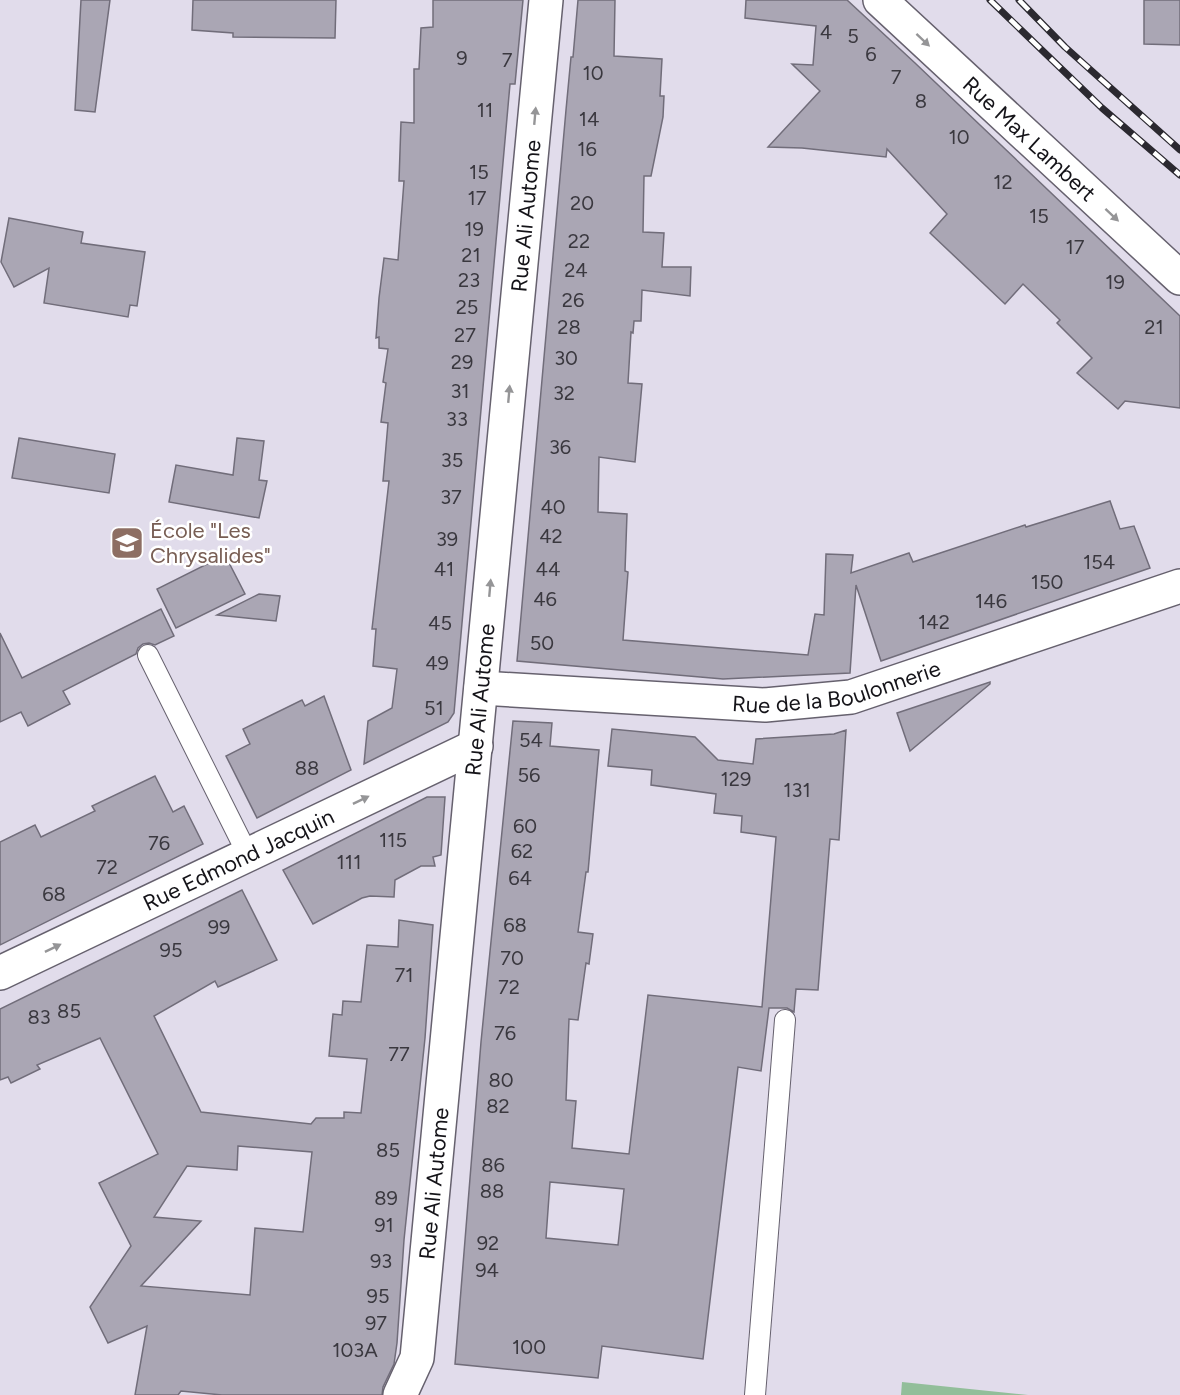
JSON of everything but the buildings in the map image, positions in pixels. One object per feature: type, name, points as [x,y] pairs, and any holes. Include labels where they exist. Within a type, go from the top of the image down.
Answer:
[{"type":"street","name":"Rue Ali Autome","points":[[400,1395],[417,1358],[546,0]]},
{"type":"street","name":"Rue Max Lambert","points":[[880,0],[1180,278]]},
{"type":"street","name":"Rue de la Boulonnerie","points":[[481,688],[765,705],[851,697],[1180,586]]},
{"type":"street","name":"Rue Edmond Jacquin","points":[[0,973],[476,746]]},
{"type":"lane","points":[[148,655],[248,855]]},
{"type":"lane","points":[[755,1395],[785,1020]]},
{"type":"green space","points":[[902,1382],[1028,1395],[901,1395]]},
{"type":"railway","points":[[990,0],[1102,108],[1180,175]]},
{"type":"railway","points":[[1019,0],[1065,47],[1180,150]]},
{"type":"place","name":"École \"Les Chrysalides\"","points":[[127,543]]}]
